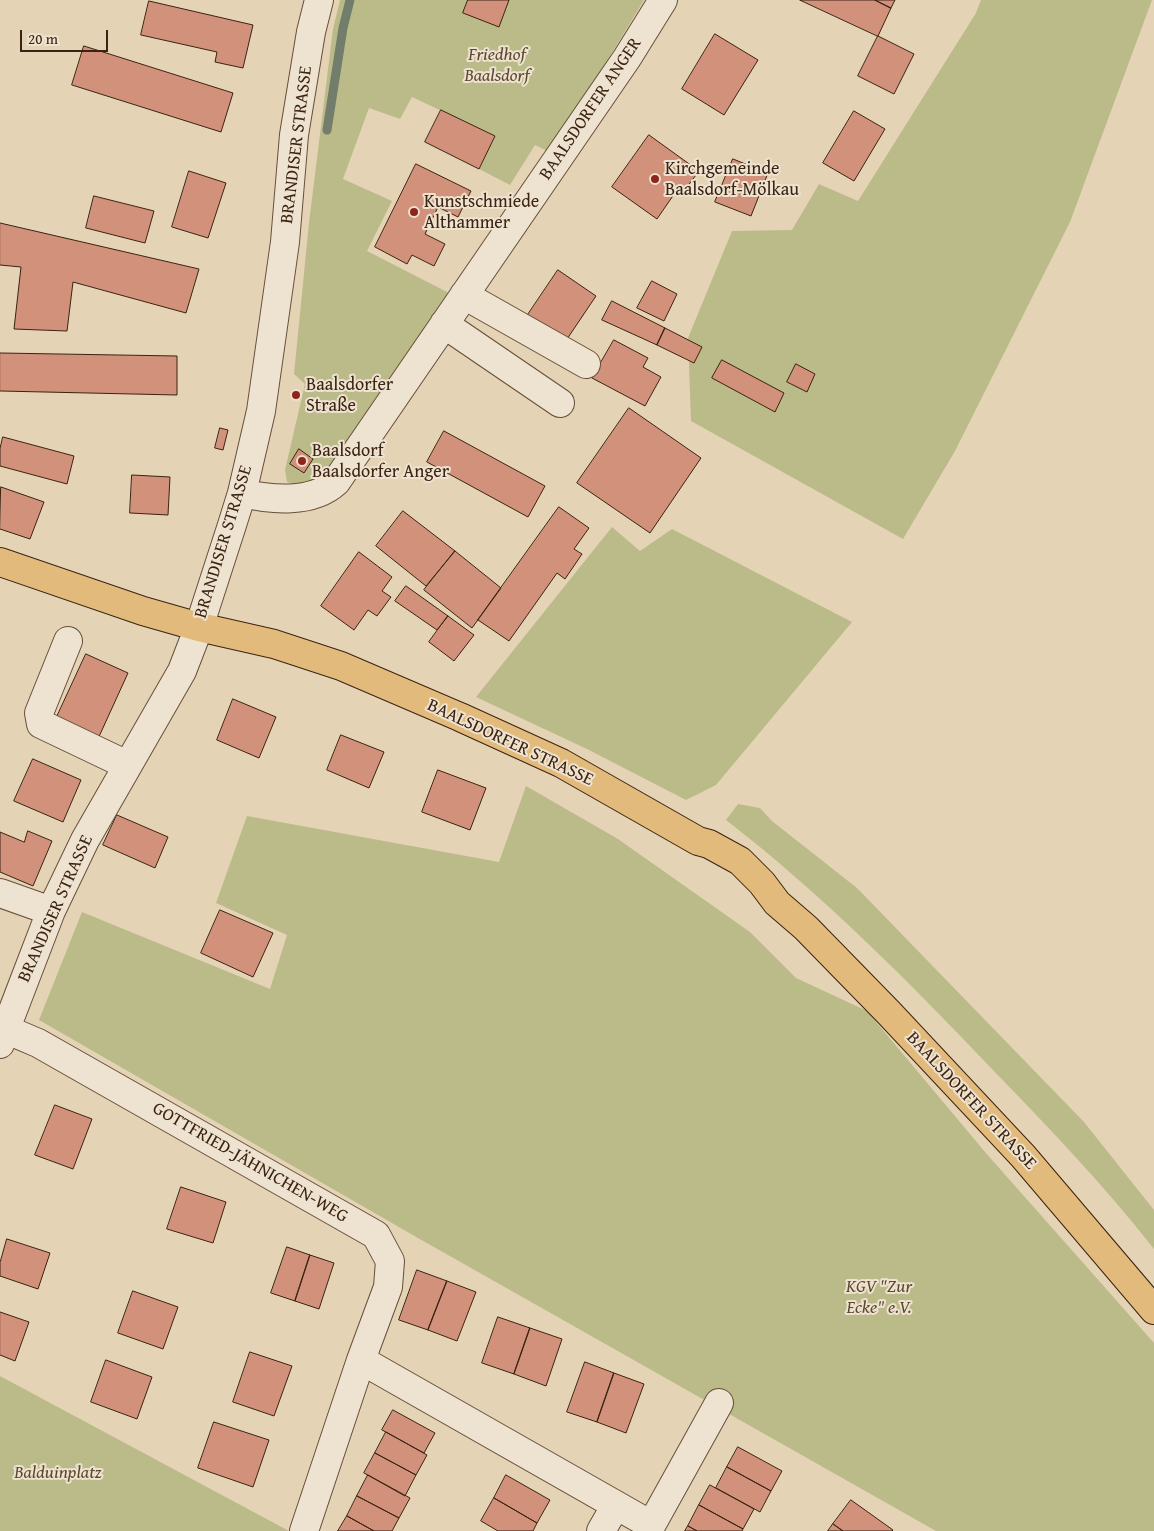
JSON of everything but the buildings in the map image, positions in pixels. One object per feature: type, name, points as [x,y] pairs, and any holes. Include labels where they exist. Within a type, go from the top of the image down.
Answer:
[{"type":"main road","name":"BAALSDORFER STRASSE","points":[[0,562],[136,609],[199,627],[274,644],[341,666],[460,717],[561,764],[698,841],[708,844],[740,862],[762,883],[777,903],[806,928],[889,1013],[1023,1156],[1154,1310]]},
{"type":"street","name":"BRANDISER STRASSE","points":[[3,1037],[51,911],[85,840],[182,670],[199,627],[242,493],[261,411],[270,354],[285,242],[294,135],[311,32],[319,0]]},
{"type":"street","name":"BAALSDORFER ANGER","points":[[242,493],[261,498],[304,496],[323,492],[336,482],[627,58],[664,0]]},
{"type":"street","points":[[464,295],[586,364]]},
{"type":"street","points":[[444,324],[560,403]]},
{"type":"street","points":[[68,641],[39,713],[41,724],[127,765]]},
{"type":"street","points":[[0,894],[51,911]]},
{"type":"street","name":"GOTTFRIED-JÄHNICHEN-WEG","points":[[3,1037],[38,1043],[376,1235],[390,1261],[388,1287],[361,1360],[304,1531]]},
{"type":"street","points":[[361,1360],[616,1505],[650,1528],[719,1403]]},
{"type":"street","points":[[601,1531],[616,1505]]},
{"type":"green space","name":"Friedhof Baalsdorf","points":[[340,0],[644,0],[551,153],[535,145],[510,185],[479,169],[495,136],[412,97],[400,119],[369,108],[343,179],[392,201],[367,251],[449,293],[325,476],[307,488],[287,482],[285,470],[305,384],[294,374],[309,223],[333,29]]},
{"type":"green space","points":[[981,0],[1152,0],[1070,222],[955,451],[903,539],[691,421],[688,338],[732,231],[792,230],[819,184],[858,201],[976,13]]},
{"type":"green space","points":[[612,527],[640,551],[672,529],[852,622],[716,785],[686,800],[587,749],[476,697]]},
{"type":"green space","name":"KGV \"Zur Ecke\" e.V.","points":[[526,786],[618,839],[750,932],[796,978],[867,1011],[985,1152],[1154,1343],[1154,1531],[936,1531],[418,1238],[39,1020],[82,912],[270,989],[287,935],[216,903],[247,816],[499,862]]},
{"type":"green space","points":[[738,804],[760,808],[772,821],[857,888],[1084,1122],[1154,1210],[1154,1249],[1075,1157],[929,1004],[797,878],[726,820]]},
{"type":"green space","name":"Balduinplatz","points":[[0,1376],[289,1531],[0,1531]]},
{"type":"waterway","points":[[327,130],[343,28],[350,0]]},
{"type":"place","name":"Kirchgemeinde Baalsdorf-Mölkau","points":[[655,179]]},
{"type":"place","name":"Kunstschmiede Althammer","points":[[414,212]]},
{"type":"place","name":"Baalsdorfer Straße","points":[[296,395]]},
{"type":"place","name":"Baalsdorf Baalsdorfer Anger","points":[[302,461]]}]
